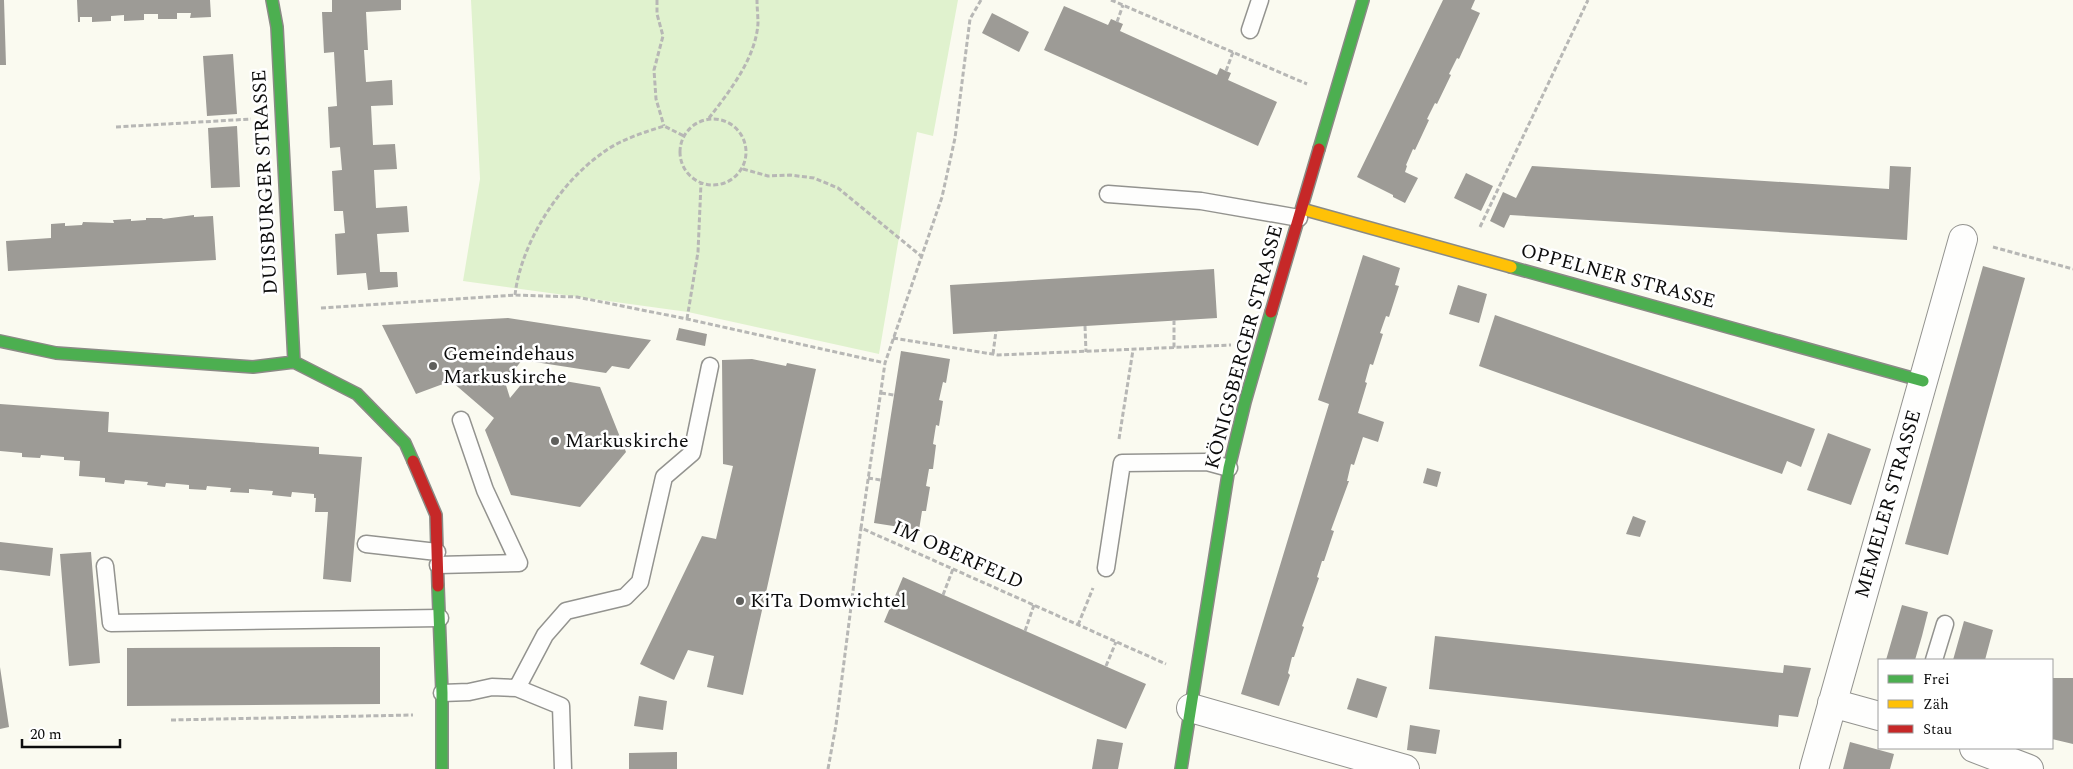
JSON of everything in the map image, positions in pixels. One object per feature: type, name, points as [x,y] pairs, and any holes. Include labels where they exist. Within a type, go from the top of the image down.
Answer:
[{"type":"street","name":"DUISBURGER STRASSE","points":[[272,0],[277,27],[294,362]]},
{"type":"street","name":"KÖNIGSBERGER STRASSE","points":[[1181,769],[1228,468],[1244,402],[1363,0]]},
{"type":"street","name":"OPPELNER STRASSE","points":[[1301,213],[1467,254],[1923,381]]},
{"type":"street","name":"MEMELER STRASSE","points":[[1814,769],[1963,239]]},
{"type":"street","points":[[0,341],[56,353],[252,368],[294,362],[357,394],[405,443],[436,515],[442,693],[442,769]]},
{"type":"street","points":[[1832,703],[1878,716]]},
{"type":"street","points":[[1191,708],[1405,769]]},
{"type":"street","points":[[1977,749],[2029,769]]},
{"type":"lane","points":[[1250,30],[1260,0]]},
{"type":"lane","points":[[1108,194],[1201,201],[1301,213]]},
{"type":"lane","points":[[517,688],[545,635],[566,611],[625,597],[640,582],[664,478],[692,453],[710,366]]},
{"type":"lane","points":[[366,544],[437,558],[519,563],[485,490],[460,420]]},
{"type":"lane","points":[[1106,568],[1122,463],[1207,462],[1228,468]]},
{"type":"lane","points":[[106,566],[111,623],[440,618]]},
{"type":"lane","points":[[1934,659],[1945,624]]},
{"type":"lane","points":[[442,693],[469,692],[492,687],[517,688],[561,706],[563,769]]},
{"type":"path","points":[[657,0],[657,14],[663,36],[654,70],[656,99],[664,126]]},
{"type":"path","points":[[708,119],[730,91],[749,58],[758,25],[756,0]]},
{"type":"path","name":"IM OBERFELD","points":[[981,0],[970,19],[954,138],[942,197],[885,363],[860,528],[1195,677]]},
{"type":"path","points":[[1111,0],[1335,96]]},
{"type":"path","points":[[1467,254],[1588,0]]},
{"type":"path","points":[[1117,22],[1124,5]]},
{"type":"path","points":[[1226,71],[1233,52]]},
{"type":"path","points":[[116,127],[281,117]]},
{"type":"path","points":[[719,118],[729,122],[741,133],[747,148],[747,159],[743,169],[729,182],[720,185],[701,184],[691,178],[680,158],[680,146],[684,136],[699,122],[708,119],[719,118]]},
{"type":"path","points":[[515,294],[517,282],[531,243],[550,207],[569,183],[601,153],[630,138],[664,126],[684,136]]},
{"type":"path","points":[[743,169],[768,176],[790,175],[814,178],[838,188],[921,256]]},
{"type":"path","points":[[687,319],[698,252],[701,184]]},
{"type":"path","points":[[1963,239],[2073,269]]},
{"type":"path","points":[[290,310],[515,294],[577,297],[687,319],[885,363]]},
{"type":"path","points":[[1174,320],[1174,348]]},
{"type":"path","points":[[1085,326],[1086,352]]},
{"type":"path","points":[[993,354],[996,331]]},
{"type":"path","points":[[894,338],[993,354],[1086,352],[1262,343]]},
{"type":"path","points":[[1122,463],[1117,451],[1133,350]]},
{"type":"path","points":[[881,393],[894,395]]},
{"type":"path","points":[[868,478],[881,480]]},
{"type":"path","points":[[828,769],[836,725],[860,528]]},
{"type":"path","points":[[1078,625],[1094,586],[1106,568]]},
{"type":"path","points":[[943,595],[953,569]]},
{"type":"path","points":[[1025,631],[1034,605]]},
{"type":"path","points":[[1106,666],[1116,642]]},
{"type":"path","points":[[171,720],[442,714]]},
{"type":"green space","points":[[471,0],[958,0],[933,136],[917,132],[879,354],[688,312],[463,281],[480,179]]},
{"type":"building","points":[[0,0],[4,0],[6,65],[0,65]]},
{"type":"building","points":[[77,0],[210,0],[211,17],[190,18],[191,13],[177,13],[177,19],[158,19],[158,14],[144,14],[144,20],[124,21],[124,15],[111,16],[111,21],[92,22],[92,17],[80,17],[80,22],[78,22]]},
{"type":"building","points":[[332,0],[401,0],[401,10],[366,12],[368,50],[364,50],[366,82],[392,80],[393,105],[371,106],[373,145],[395,144],[397,169],[374,170],[376,208],[407,206],[409,232],[377,234],[380,272],[397,272],[398,287],[368,290],[366,273],[337,275],[335,234],[345,233],[343,211],[334,211],[332,171],[342,170],[340,147],[330,148],[328,107],[337,106],[334,52],[324,53],[322,12],[332,12]]},
{"type":"building","points":[[1443,0],[1475,0],[1471,9],[1480,13],[1459,59],[1457,58],[1449,74],[1451,75],[1437,104],[1435,103],[1427,119],[1429,120],[1415,150],[1413,149],[1406,165],[1405,172],[1418,178],[1405,203],[1357,177]]},
{"type":"building","points":[[1064,6],[1108,25],[1111,19],[1123,24],[1120,31],[1217,75],[1220,68],[1231,73],[1228,80],[1277,102],[1258,146],[1044,50]]},
{"type":"building","points":[[992,13],[1029,32],[1019,52],[982,33]]},
{"type":"building","points":[[233,54],[237,114],[207,116],[203,56]]},
{"type":"building","points":[[237,126],[240,187],[211,188],[208,128]]},
{"type":"building","points":[[1532,166],[1889,189],[1890,166],[1911,167],[1907,240],[1510,215],[1504,228],[1490,221],[1503,192],[1516,198]]},
{"type":"building","points":[[1466,173],[1493,186],[1481,211],[1454,198]]},
{"type":"building","points":[[194,215],[194,217],[213,216],[216,260],[8,271],[6,241],[51,238],[51,224],[65,223],[65,226],[82,225],[83,222],[114,223],[113,220],[131,219],[131,221],[146,220],[146,218],[163,219]]},
{"type":"building","points":[[1363,255],[1400,268],[1395,285],[1399,286],[1389,317],[1386,316],[1380,333],[1383,334],[1373,365],[1370,364],[1365,382],[1367,383],[1358,413],[1384,422],[1378,442],[1363,437],[1354,465],[1351,464],[1347,481],[1349,481],[1331,530],[1334,531],[1324,561],[1322,561],[1317,577],[1319,578],[1302,626],[1304,627],[1294,657],[1292,657],[1288,673],[1290,675],[1279,706],[1241,694],[1329,404],[1318,400]]},
{"type":"building","points":[[1983,266],[2025,278],[1948,555],[1905,544]]},
{"type":"building","points":[[1214,269],[1217,318],[953,334],[950,285]]},
{"type":"building","points":[[1458,285],[1487,294],[1479,323],[1449,314]]},
{"type":"building","points":[[1495,315],[1815,429],[1801,467],[1787,461],[1782,474],[1479,366]]},
{"type":"building","points":[[508,318],[651,340],[629,369],[612,366],[606,373],[522,360],[505,382],[510,398],[529,375],[600,387],[626,452],[580,507],[511,495],[485,430],[494,418],[451,381],[416,394],[382,325]]},
{"type":"building","points":[[679,328],[707,334],[705,346],[676,340]]},
{"type":"building","points":[[901,351],[950,359],[946,383],[943,382],[939,400],[943,401],[939,426],[936,425],[933,444],[936,445],[933,469],[929,469],[926,486],[930,487],[926,511],[922,511],[919,530],[874,523]]},
{"type":"building","points":[[752,359],[786,366],[787,363],[816,369],[743,695],[707,687],[714,656],[688,650],[674,680],[640,664],[702,536],[716,539],[733,466],[723,464],[722,360]]},
{"type":"building","points":[[0,404],[109,412],[108,432],[319,447],[319,454],[362,457],[351,582],[323,579],[328,512],[315,512],[316,498],[314,498],[314,494],[292,492],[291,497],[272,495],[273,491],[249,489],[249,493],[230,492],[231,488],[207,486],[206,490],[189,489],[189,485],[166,483],[165,487],[147,485],[148,482],[125,480],[124,484],[105,482],[105,478],[79,476],[80,461],[64,460],[64,457],[41,455],[40,458],[22,457],[22,453],[0,451]]},
{"type":"building","points":[[1828,433],[1871,449],[1851,505],[1807,490]]},
{"type":"building","points":[[1427,468],[1441,472],[1437,487],[1423,483]]},
{"type":"building","points":[[1633,516],[1646,521],[1640,537],[1626,534]]},
{"type":"building","points":[[0,542],[53,548],[50,576],[0,570]]},
{"type":"building","points":[[91,552],[100,663],[69,666],[60,554]]},
{"type":"building","points":[[903,577],[1146,684],[1126,729],[884,622]]},
{"type":"building","points":[[1902,605],[1928,612],[1915,659],[1886,659]]},
{"type":"building","points":[[1964,621],[1993,630],[1985,659],[1953,659]]},
{"type":"building","points":[[1435,636],[1783,673],[1784,665],[1811,668],[1798,717],[1779,715],[1778,727],[1429,689]]},
{"type":"building","points":[[380,647],[380,704],[127,706],[127,648]]},
{"type":"building","points":[[0,667],[9,727],[0,729]]},
{"type":"building","points":[[1357,678],[1387,687],[1377,718],[1347,709]]},
{"type":"building","points":[[2053,678],[2073,678],[2073,744],[2053,739]]},
{"type":"building","points":[[639,696],[667,701],[663,730],[634,726]]},
{"type":"building","points":[[1410,725],[1440,730],[1436,754],[1407,750]]},
{"type":"building","points":[[1097,739],[1123,743],[1118,769],[1092,769]]},
{"type":"building","points":[[1850,742],[1894,754],[1890,769],[1843,769]]},
{"type":"building","points":[[677,752],[677,769],[629,769],[629,753]]},
{"type":"traffic: fast","points":[[272,0],[277,27],[294,362]]},
{"type":"traffic: fast","points":[[1319,149],[1363,0]]},
{"type":"traffic: fast","points":[[1511,267],[1923,381]]},
{"type":"traffic: fast","points":[[1181,769],[1229,468],[1245,402],[1271,312]]},
{"type":"traffic: fast","points":[[0,341],[56,353],[253,367],[294,362],[357,394],[405,443],[413,461]]},
{"type":"traffic: fast","points":[[438,586],[442,693],[442,769]]},
{"type":"traffic: slow","points":[[1302,209],[1511,267]]},
{"type":"traffic: jam","points":[[1271,312],[1319,149]]},
{"type":"traffic: jam","points":[[413,461],[436,515],[438,586]]},
{"type":"place","name":"Gemeindehaus Markuskirche","points":[[433,366]]},
{"type":"place","name":"Markuskirche","points":[[555,441]]},
{"type":"place","name":"KiTa Domwichtel","points":[[740,601]]}]
